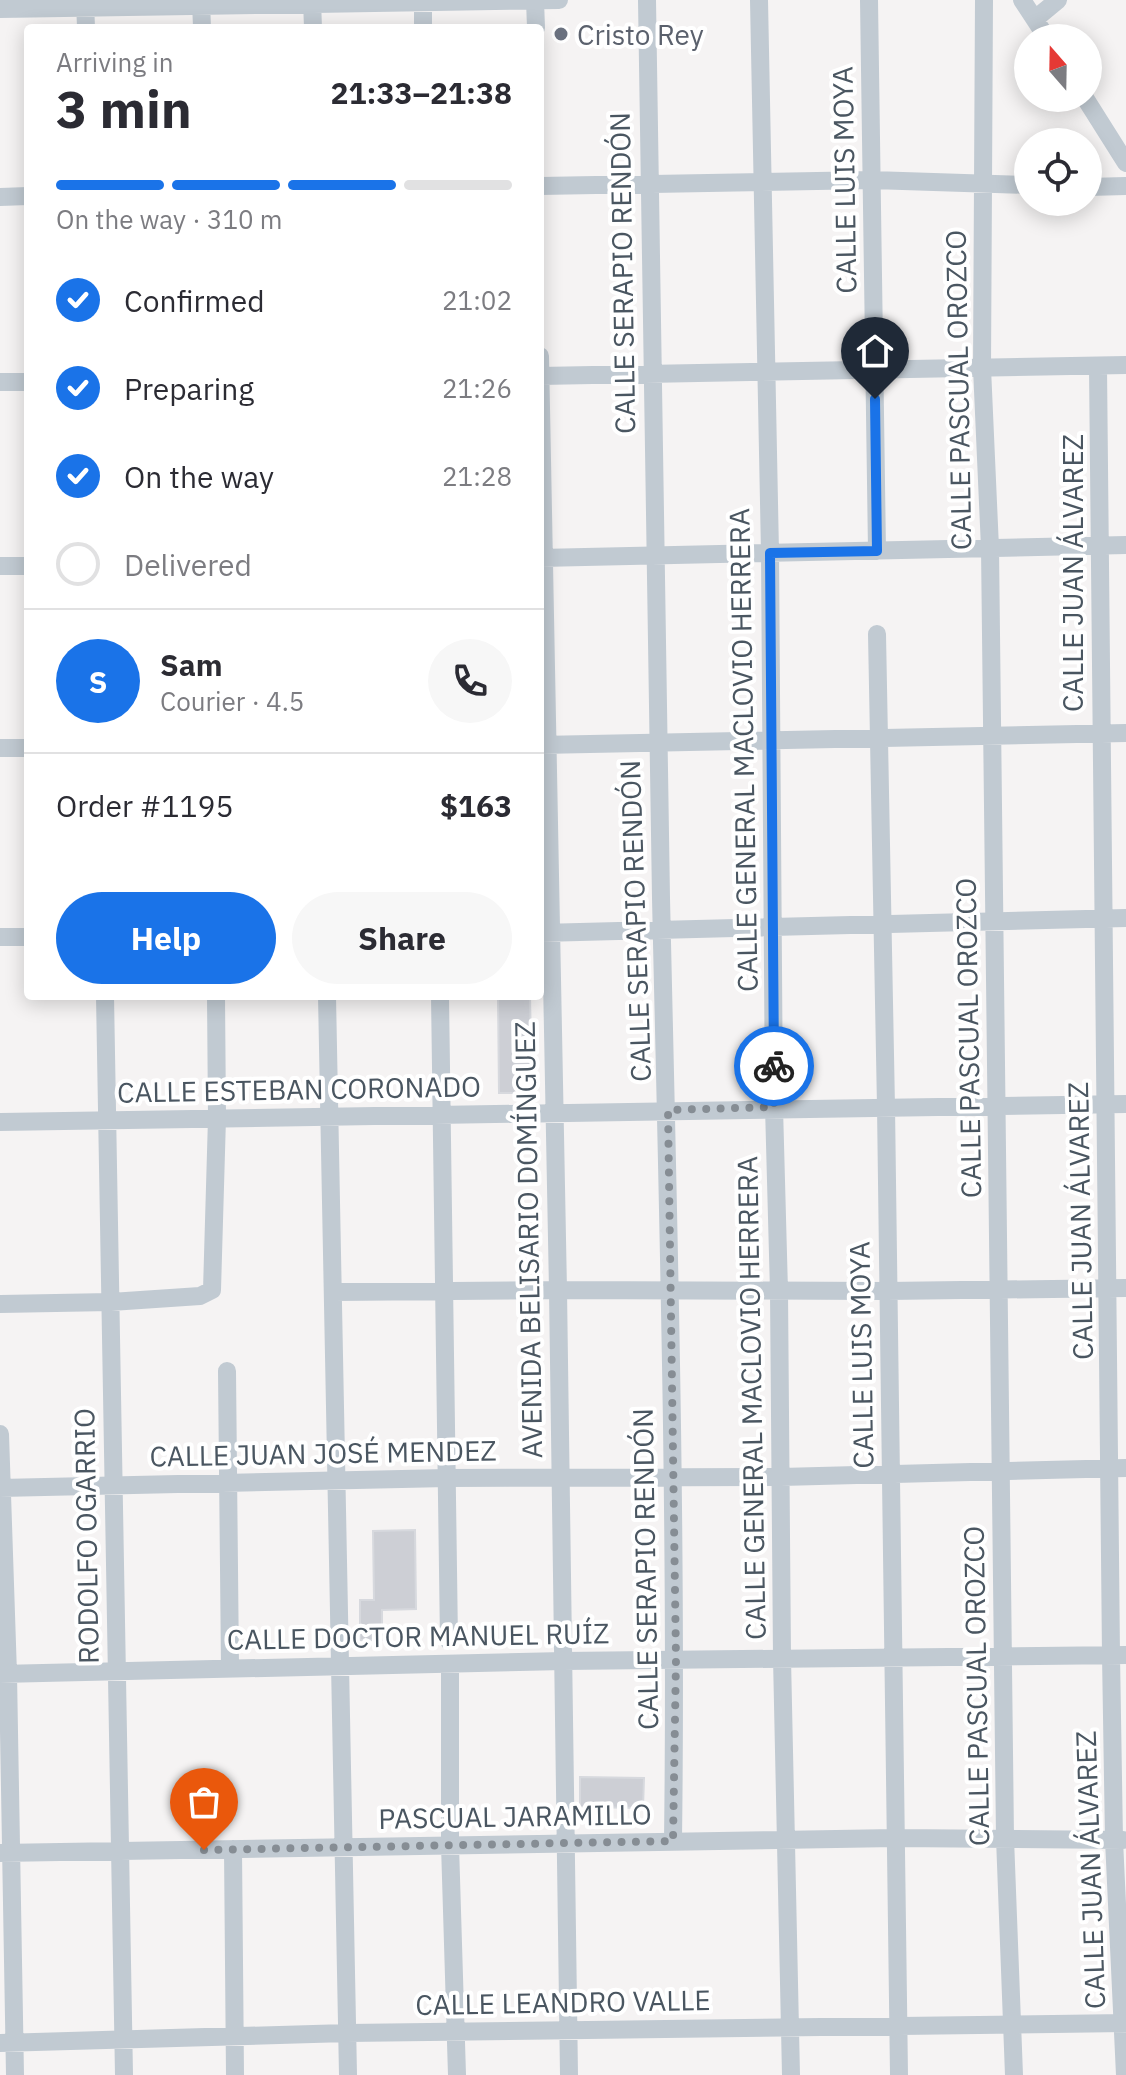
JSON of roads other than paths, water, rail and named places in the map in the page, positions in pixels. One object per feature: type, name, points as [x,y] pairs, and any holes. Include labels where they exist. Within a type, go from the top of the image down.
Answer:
[{"type":"street","points":[[423,0],[423,24]]},
{"type":"street","points":[[535,0],[536,24]]},
{"type":"street","points":[[0,9],[85,3],[559,0]]},
{"type":"street","name":"CALLE SERAPIO RENDÓN","points":[[647,0],[651,373],[668,1110],[676,1659],[673,1841]]},
{"type":"street","name":"CALLE GENERAL MACLOVIO HERRERA","points":[[759,0],[770,553],[782,1658],[791,2075]]},
{"type":"street","name":"CALLE LUIS MOYA","points":[[869,0],[877,551]]},
{"type":"street","name":"CALLE PASCUAL OROZCO","points":[[984,0],[982,368],[990,548],[1005,1838],[1014,2075]]},
{"type":"street","points":[[1022,0],[1038,24]]},
{"type":"street","points":[[1035,19],[1058,0]]},
{"type":"street","points":[[312,1],[313,24]]},
{"type":"street","points":[[85,3],[86,24]]},
{"type":"street","points":[[201,3],[202,24]]},
{"type":"street","points":[[1094,112],[1126,163]]},
{"type":"street","points":[[544,186],[872,180],[1014,184]]},
{"type":"street","points":[[1102,187],[1126,186]]},
{"type":"street","points":[[0,197],[24,196]]},
{"type":"street","points":[[544,376],[1126,365]]},
{"type":"street","name":"CALLE JUAN ÁLVAREZ","points":[[1098,367],[1107,1104],[1117,1289],[1118,1655],[1125,2075]]},
{"type":"street","points":[[0,382],[24,382]]},
{"type":"street","points":[[544,558],[1126,545]]},
{"type":"street","points":[[0,566],[24,566]]},
{"type":"street","name":"CALLE LUIS MOYA","points":[[877,634],[899,2075]]},
{"type":"street","points":[[544,745],[1126,733]]},
{"type":"street","name":"AVENIDA BELISARIO DOMÍNGUEZ","points":[[544,745],[545,933],[555,1112],[569,2075]]},
{"type":"street","points":[[0,748],[24,748]]},
{"type":"street","points":[[545,933],[1126,918]]},
{"type":"street","points":[[0,937],[24,937]]},
{"type":"street","name":"RODOLFO OGARRIO","points":[[105,1000],[124,2075]]},
{"type":"street","points":[[0,1304],[111,1302],[200,1296],[210,1292],[214,1285],[216,1000]]},
{"type":"street","points":[[327,1000],[348,2075]]},
{"type":"street","points":[[440,1000],[449,1641]]},
{"type":"street","name":"CALLE ESTEBAN CORONADO","points":[[0,1122],[441,1116],[774,1107],[1126,1104]]},
{"type":"street","points":[[334,1292],[1117,1289]]},
{"type":"street","points":[[227,1371],[230,1667]]},
{"type":"street","points":[[0,1434],[7,2043],[15,2075]]},
{"type":"street","name":"CALLE JUAN JOSÉ MENDEZ","points":[[0,1488],[447,1478],[673,1479],[1118,1468]]},
{"type":"street","name":"CALLE DOCTOR MANUEL RUÍZ","points":[[4,1674],[676,1659],[1118,1655]]},
{"type":"street","points":[[450,1664],[450,1845],[457,2075]]},
{"type":"street","name":"PASCUAL JARAMILLO","points":[[6,1853],[785,1839],[1120,1840]]},
{"type":"street","points":[[233,1849],[235,2075]]},
{"type":"street","name":"CALLE LEANDRO VALLE","points":[[7,2043],[347,2033],[1125,2023]]},
{"type":"place","name":"Cristo Rey","points":[[561,34]]}]
